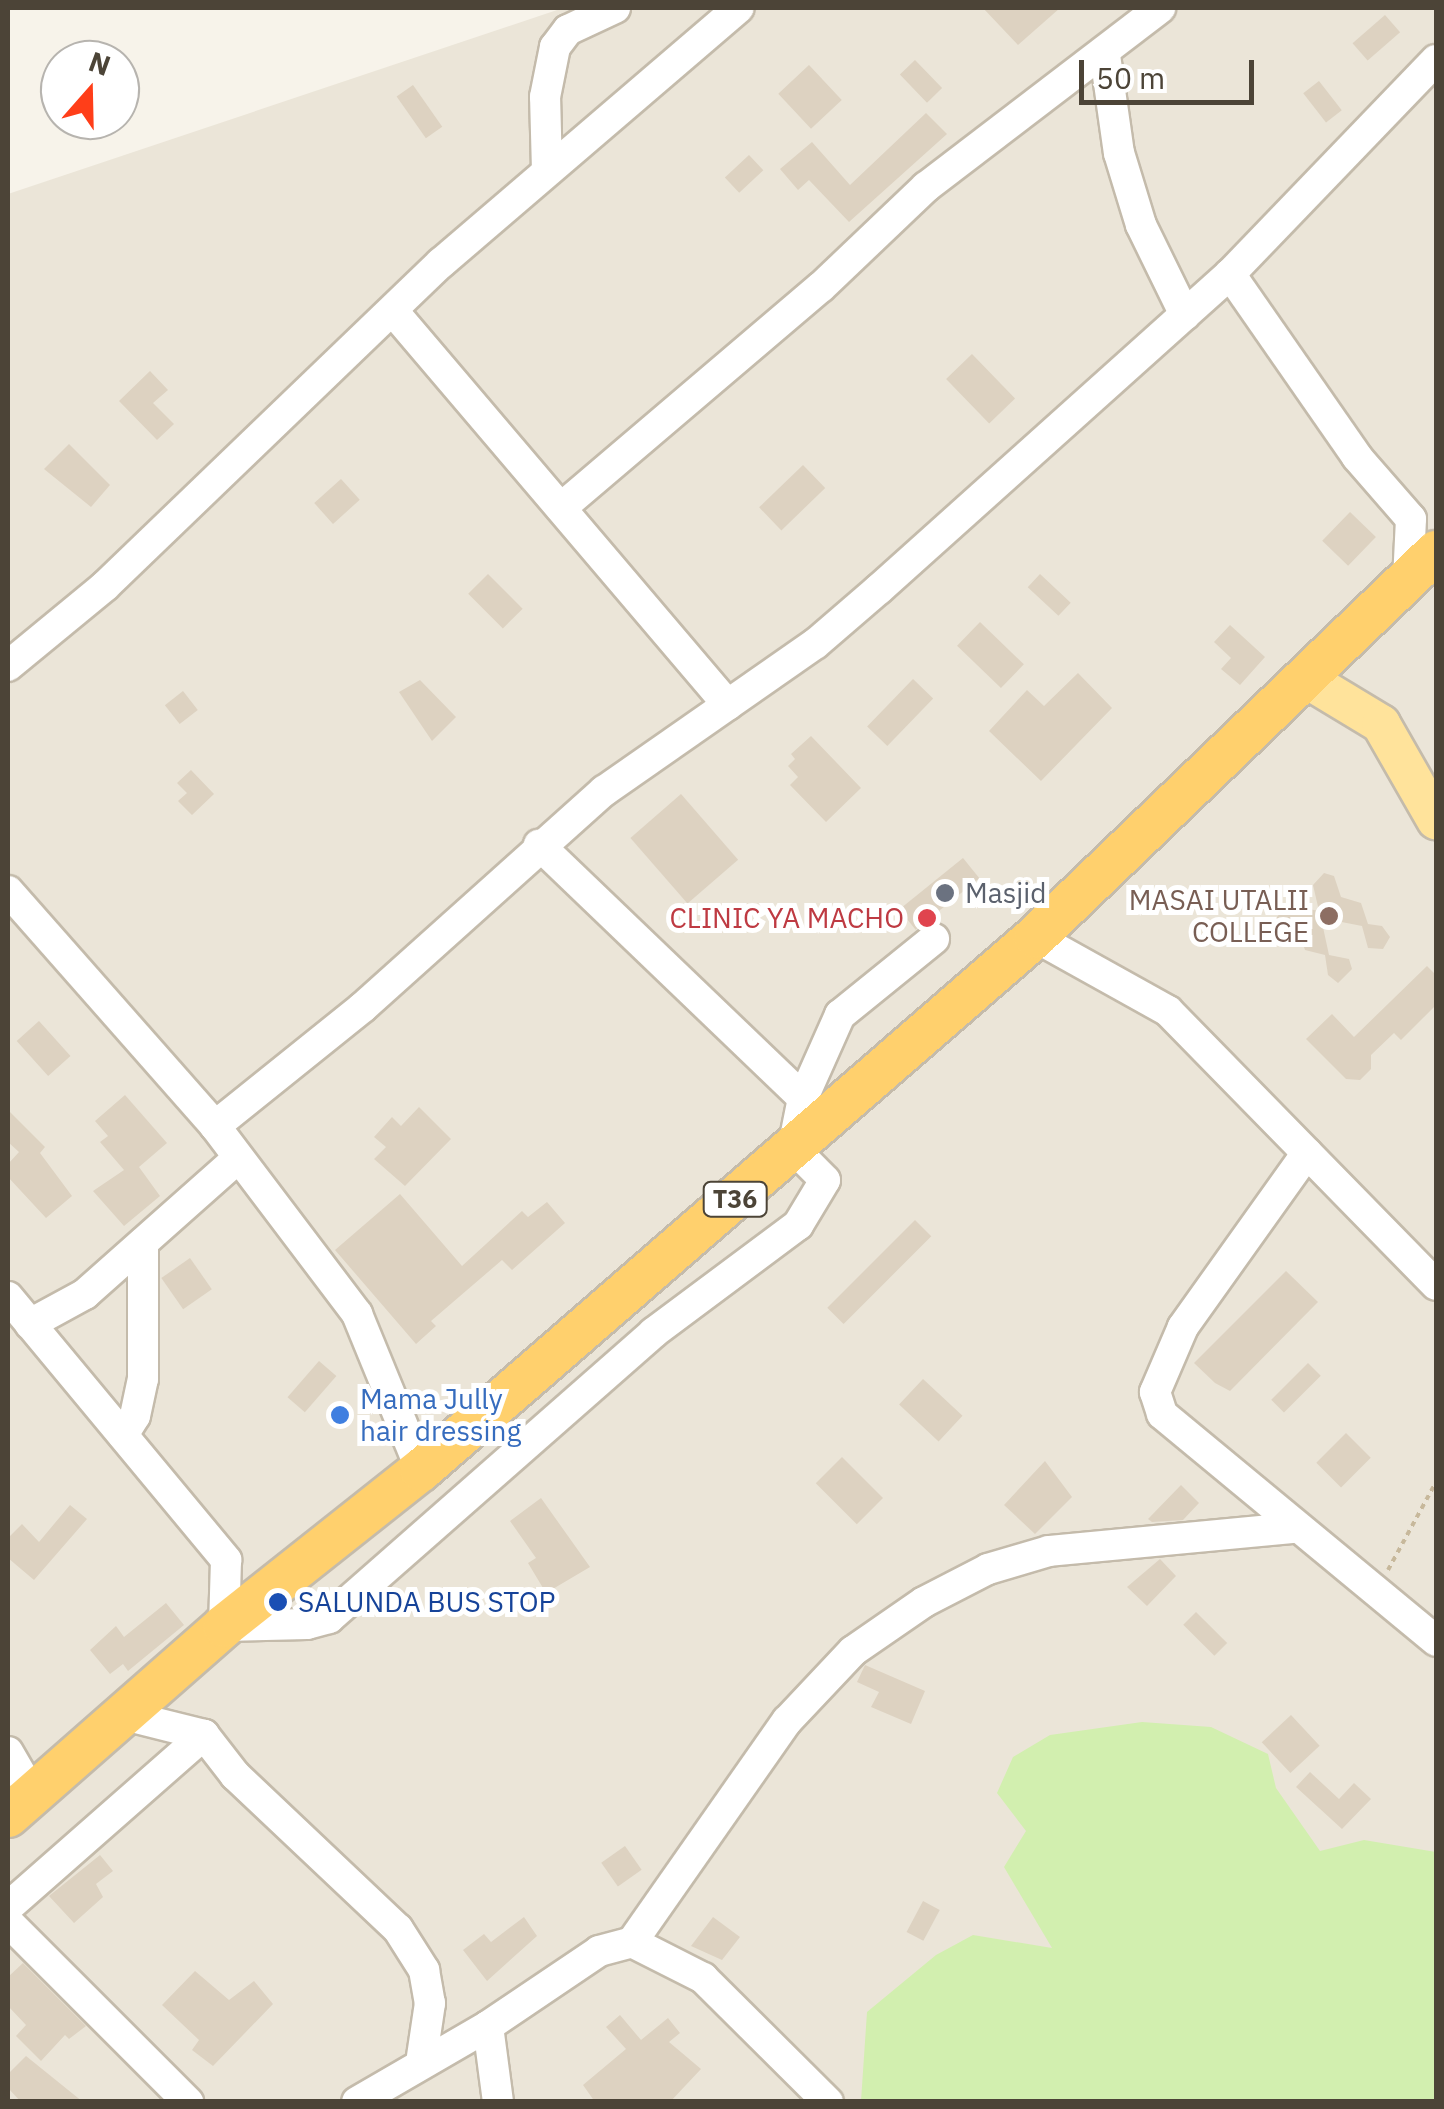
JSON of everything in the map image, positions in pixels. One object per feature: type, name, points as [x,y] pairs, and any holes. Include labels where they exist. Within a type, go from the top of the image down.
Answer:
[{"type":"highway","name":"T36","points":[[20,1805],[128,1716],[224,1626],[421,1470],[1034,937],[1422,566]]},
{"type":"main road","points":[[1305,678],[1381,724],[1436,820]]},
{"type":"street","points":[[547,171],[545,96],[555,47],[568,30],[616,8]]},
{"type":"street","points":[[8,666],[105,586],[393,311],[547,171],[739,8]]},
{"type":"street","points":[[561,508],[821,287],[926,187],[1106,55],[1160,8]]},
{"type":"street","points":[[1106,55],[1119,153],[1141,225],[1185,316]]},
{"type":"street","points":[[216,1126],[362,1007],[539,845],[854,612],[1230,274],[1436,60]]},
{"type":"street","points":[[1230,274],[1357,457],[1411,520],[1422,566]]},
{"type":"street","points":[[393,311],[728,705]]},
{"type":"street","points":[[539,845],[803,1098]]},
{"type":"street","points":[[8,891],[216,1126],[357,1314],[421,1470]]},
{"type":"street","points":[[1034,937],[1168,1011],[1436,1285]]},
{"type":"street","points":[[8,1297],[226,1560],[224,1626],[329,1618],[653,1333],[798,1226],[825,1180],[793,1148],[803,1098],[840,1014],[934,939]]},
{"type":"street","points":[[1308,1153],[1175,1339],[1155,1392],[1162,1414],[1374,1596],[1436,1642]]},
{"type":"street","points":[[30,1324],[85,1294],[238,1158]]},
{"type":"street","points":[[123,1435],[135,1416],[143,1378],[144,1243]]},
{"type":"street","points":[[357,2102],[488,2026],[599,1951],[632,1942],[787,1721],[853,1651],[924,1602],[988,1569],[1049,1550],[1293,1528]]},
{"type":"street","points":[[128,1716],[204,1736],[415,1952],[430,2003],[421,2064]]},
{"type":"street","points":[[8,1907],[204,1736]]},
{"type":"street","points":[[8,1752],[20,1805]]},
{"type":"street","points":[[8,1922],[188,2102]]},
{"type":"street","points":[[632,1942],[704,1978],[828,2102]]},
{"type":"street","points":[[488,2026],[498,2102]]},
{"type":"path","points":[[1374,1596],[1436,1482]]},
{"type":"shaded area","points":[[563,8],[1436,8],[1436,2101],[8,2101],[8,194]]},
{"type":"green space","points":[[1142,1722],[1211,1727],[1268,1754],[1276,1788],[1320,1851],[1364,1840],[1436,1852],[1436,2101],[861,2101],[867,2012],[936,1955],[973,1935],[1052,1948],[1004,1867],[1026,1831],[997,1793],[1013,1757],[1050,1735]]},
{"type":"building","points":[[983,8],[1060,8],[1018,45]]},
{"type":"building","points":[[1385,15],[1400,32],[1368,61],[1353,43]]},
{"type":"building","points":[[915,60],[942,88],[927,103],[900,75]]},
{"type":"building","points":[[809,65],[842,100],[811,129],[778,94]]},
{"type":"building","points":[[1319,81],[1342,110],[1326,122],[1303,93]]},
{"type":"building","points":[[413,85],[442,127],[426,138],[397,96]]},
{"type":"building","points":[[926,113],[947,134],[849,222],[809,180],[798,190],[780,169],[812,142],[850,185]]},
{"type":"building","points":[[749,155],[763,170],[739,193],[725,178]]},
{"type":"building","points":[[972,354],[1015,399],[989,424],[946,379]]},
{"type":"building","points":[[150,371],[168,390],[153,403],[174,424],[157,440],[119,401]]},
{"type":"building","points":[[69,444],[110,485],[91,507],[44,469]]},
{"type":"building","points":[[803,465],[825,488],[781,530],[759,507]]},
{"type":"building","points":[[341,479],[360,500],[333,524],[314,503]]},
{"type":"building","points":[[1350,512],[1376,537],[1348,566],[1322,541]]},
{"type":"building","points":[[488,574],[523,609],[503,628],[468,594]]},
{"type":"building","points":[[1040,574],[1071,603],[1058,616],[1028,587]]},
{"type":"building","points":[[980,622],[1024,664],[1001,688],[957,646]]},
{"type":"building","points":[[1230,625],[1265,657],[1240,685],[1221,669],[1231,658],[1214,642]]},
{"type":"building","points":[[1078,673],[1112,708],[1041,781],[989,731],[1027,690],[1044,706]]},
{"type":"building","points":[[913,679],[933,698],[887,746],[867,726]]},
{"type":"building","points":[[420,680],[456,717],[432,741],[399,692]]},
{"type":"building","points":[[183,691],[198,710],[180,724],[165,705]]},
{"type":"building","points":[[811,736],[861,788],[826,822],[790,785],[798,777],[788,766],[795,759],[791,754]]},
{"type":"building","points":[[191,770],[214,794],[192,815],[178,801],[187,793],[177,783]]},
{"type":"building","points":[[681,794],[738,860],[688,904],[630,838]]},
{"type":"building","points":[[963,858],[979,878],[916,930],[899,910]]},
{"type":"building","points":[[1324,873],[1334,876],[1341,897],[1361,903],[1368,924],[1382,926],[1390,937],[1383,949],[1368,948],[1362,926],[1321,918],[1329,955],[1349,959],[1352,969],[1338,983],[1328,975],[1325,955],[1305,950],[1299,932],[1284,929],[1276,918],[1288,905],[1319,911],[1313,885]]},
{"type":"building","points":[[1427,966],[1436,975],[1436,1005],[1401,1040],[1394,1033],[1371,1055],[1371,1069],[1360,1080],[1346,1079],[1306,1039],[1332,1014],[1354,1037]]},
{"type":"building","points":[[39,1021],[70,1056],[48,1076],[17,1041]]},
{"type":"building","points":[[125,1095],[167,1143],[139,1167],[160,1196],[124,1226],[93,1191],[124,1170],[100,1142],[108,1136],[95,1121]]},
{"type":"building","points":[[419,1107],[451,1139],[405,1186],[374,1159],[386,1147],[374,1137],[392,1117],[401,1126]]},
{"type":"building","points":[[8,1110],[45,1147],[40,1153],[72,1196],[46,1218],[8,1177],[8,1164],[19,1152],[8,1142]]},
{"type":"building","points":[[400,1194],[462,1266],[522,1211],[528,1217],[547,1202],[565,1223],[512,1270],[502,1260],[431,1321],[436,1326],[416,1344],[335,1250]]},
{"type":"building","points":[[915,1220],[931,1236],[844,1324],[827,1308]]},
{"type":"building","points":[[190,1258],[212,1289],[183,1309],[161,1278]]},
{"type":"building","points":[[1286,1271],[1318,1302],[1230,1391],[1215,1383],[1194,1363]]},
{"type":"building","points":[[319,1361],[336,1376],[305,1412],[288,1397]]},
{"type":"building","points":[[1308,1363],[1321,1376],[1284,1412],[1271,1400]]},
{"type":"building","points":[[923,1379],[962,1416],[939,1441],[899,1405]]},
{"type":"building","points":[[1346,1433],[1371,1458],[1341,1487],[1316,1463]]},
{"type":"building","points":[[842,1457],[883,1498],[857,1524],[816,1483]]},
{"type":"building","points":[[1045,1461],[1072,1497],[1035,1534],[1004,1505]]},
{"type":"building","points":[[1181,1485],[1199,1503],[1183,1520],[1148,1519]]},
{"type":"building","points":[[541,1498],[590,1567],[546,1593],[528,1563],[536,1558],[510,1521]]},
{"type":"building","points":[[70,1505],[87,1519],[34,1580],[8,1558],[8,1538],[22,1524],[39,1542]]},
{"type":"building","points":[[1160,1559],[1176,1576],[1147,1606],[1127,1587]]},
{"type":"building","points":[[166,1603],[184,1625],[128,1671],[123,1664],[110,1674],[90,1650],[116,1626],[124,1637]]},
{"type":"building","points":[[1196,1612],[1227,1643],[1214,1656],[1183,1625]]},
{"type":"building","points":[[865,1665],[925,1691],[911,1724],[871,1707],[879,1692],[857,1682]]},
{"type":"building","points":[[1291,1715],[1320,1746],[1290,1773],[1262,1742]]},
{"type":"building","points":[[1310,1772],[1339,1799],[1354,1783],[1371,1799],[1342,1829],[1296,1787]]},
{"type":"building","points":[[625,1846],[642,1870],[618,1886],[601,1863]]},
{"type":"building","points":[[100,1855],[113,1871],[96,1884],[103,1897],[74,1923],[49,1896]]},
{"type":"building","points":[[923,1901],[940,1910],[923,1941],[907,1932]]},
{"type":"building","points":[[524,1917],[537,1936],[487,1981],[463,1950],[484,1934],[491,1942]]},
{"type":"building","points":[[713,1917],[740,1937],[722,1960],[691,1946]]},
{"type":"building","points":[[23,1963],[86,2026],[69,2039],[65,2035],[41,2061],[16,2036],[26,2025],[8,2006],[8,1977]]},
{"type":"building","points":[[195,1971],[229,2000],[254,1981],[273,2004],[213,2066],[192,2050],[199,2040],[162,2005]]},
{"type":"building","points":[[620,2015],[641,2040],[668,2018],[680,2033],[669,2042],[701,2069],[670,2102],[595,2102],[583,2085],[626,2049],[606,2027]]},
{"type":"building","points":[[26,2056],[83,2102],[21,2102],[8,2088],[8,2074]]},
{"type":"place","name":"Masjid","points":[[945,893]]},
{"type":"place","name":"MASAI UTALII COLLEGE","points":[[1329,916]]},
{"type":"place","name":"CLINIC YA MACHO","points":[[927,918]]},
{"type":"place","name":"Mama Jully hair dressing","points":[[340,1415]]},
{"type":"place","name":"SALUNDA BUS STOP","points":[[278,1602]]}]
